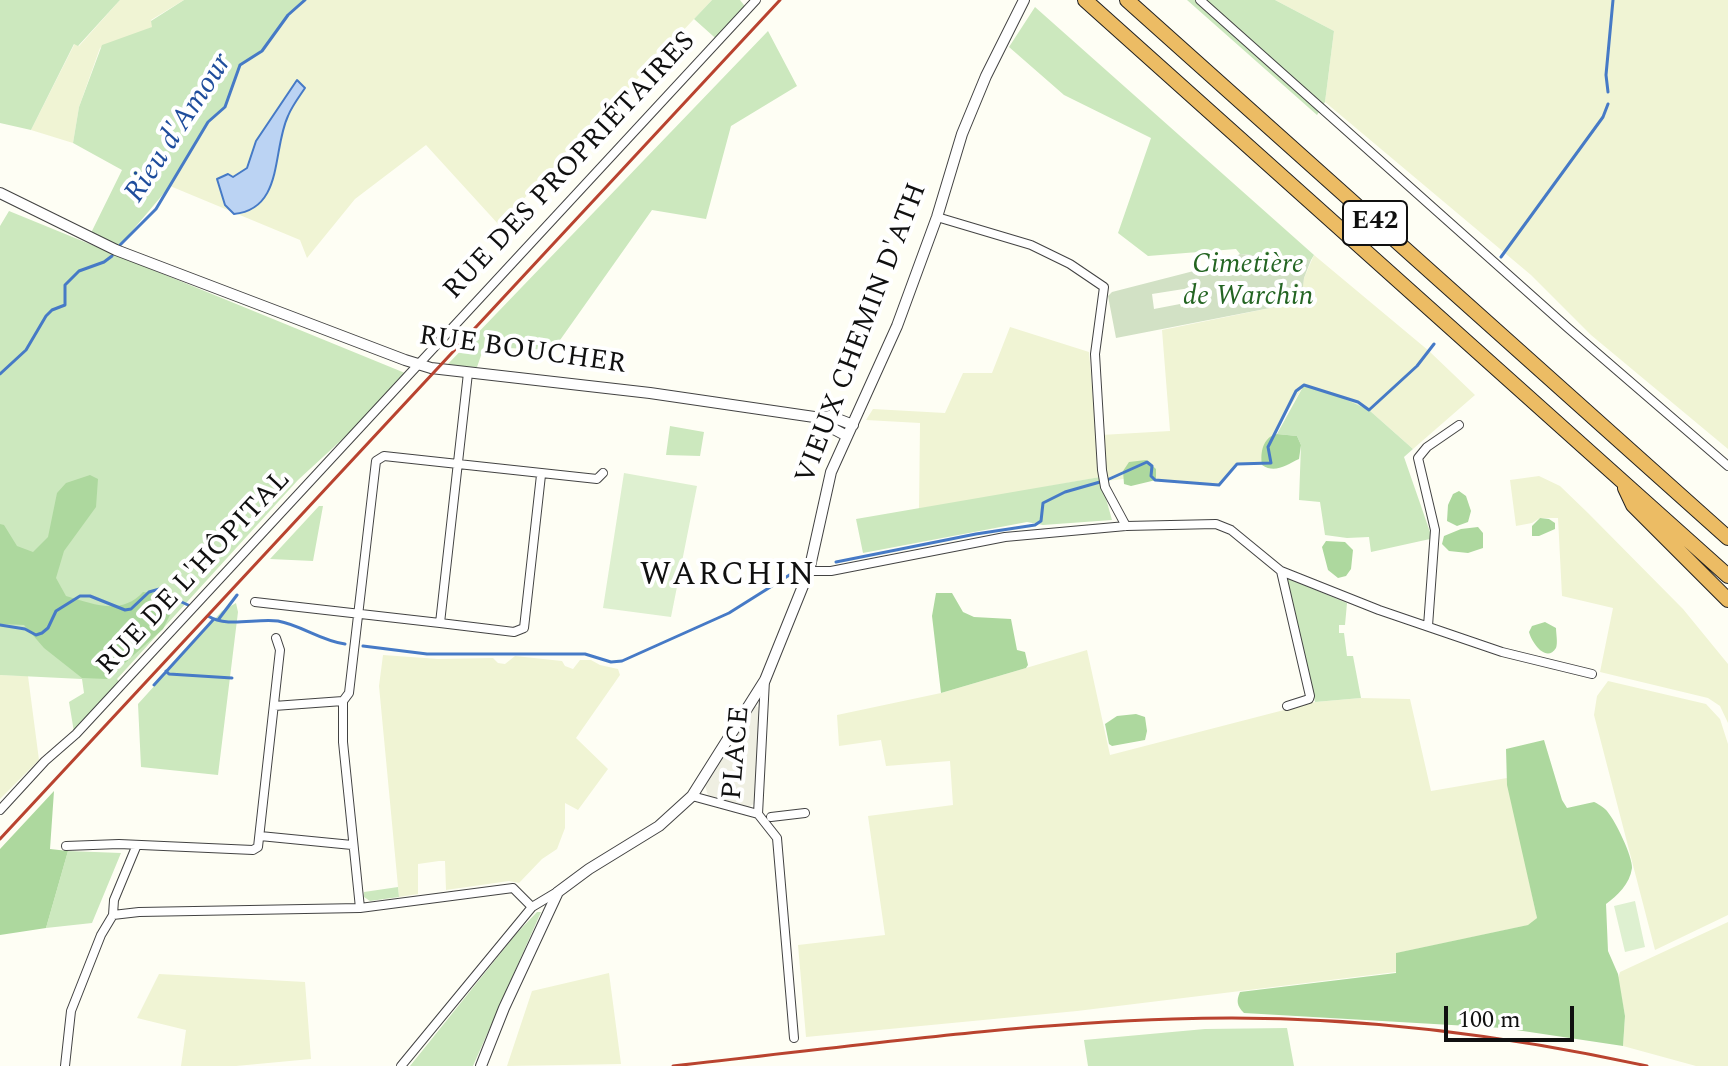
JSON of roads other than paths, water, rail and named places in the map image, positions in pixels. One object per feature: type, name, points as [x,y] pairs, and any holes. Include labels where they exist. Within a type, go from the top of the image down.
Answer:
[{"type":"highway","name":"E42","points":[[1085,0],[1728,576]]},
{"type":"highway","name":"E42","points":[[1127,0],[1728,538]]},
{"type":"highway","points":[[1621,481],[1633,505],[1728,600]]},
{"type":"street","name":"RUE DES PROPRIÉTAIRES","points":[[420,364],[756,0]]},
{"type":"street","name":"VIEUX CHEMIN D'ATH","points":[[401,1066],[532,907],[659,826],[692,796],[765,680],[809,571],[831,472],[897,326],[937,217],[962,134],[986,76],[1024,0]]},
{"type":"street","points":[[1200,0],[1568,328],[1728,466]]},
{"type":"street","name":"RUE BOUCHER","points":[[0,193],[138,259],[437,369],[650,393],[821,418],[830,416],[853,425]]},
{"type":"street","points":[[937,217],[1031,245],[1070,264],[1104,287],[1095,354],[1102,470],[1105,487],[1126,526]]},
{"type":"street","name":"RUE DE L'HÔPITAL","points":[[0,810],[45,761],[87,722],[420,364]]},
{"type":"street","points":[[440,623],[468,373]]},
{"type":"street","name":"RUE BOUCHER","points":[[821,418],[824,424],[847,436]]},
{"type":"street","points":[[1428,626],[1435,530],[1418,458],[1427,447],[1459,425]]},
{"type":"street","points":[[360,908],[352,845],[343,701],[349,693],[376,461],[384,456],[597,479],[603,473]]},
{"type":"street","points":[[255,602],[514,632],[524,628],[541,475]]},
{"type":"street","points":[[809,571],[831,571],[1005,537],[1126,526],[1216,524],[1231,530],[1281,571],[1379,610],[1502,652],[1592,674]]},
{"type":"street","points":[[1281,571],[1310,696],[1287,706]]},
{"type":"street","points":[[66,846],[91,844],[253,850],[258,847],[280,650],[276,638]]},
{"type":"street","name":"PLACE","points":[[692,796],[758,814],[765,680]]},
{"type":"street","points":[[274,706],[343,701]]},
{"type":"street","points":[[771,817],[805,813]]},
{"type":"street","points":[[758,814],[777,838],[794,1038]]},
{"type":"street","points":[[260,836],[352,845]]},
{"type":"street","points":[[65,1066],[71,1011],[101,935],[113,915],[114,900],[136,847]]},
{"type":"street","points":[[113,915],[360,908],[513,888],[532,907]]},
{"type":"street","points":[[481,1065],[558,892]]},
{"type":"water","points":[[297,80],[305,88],[283,130],[269,190],[250,210],[234,214],[225,205],[217,179],[228,174],[233,177],[247,168],[256,141]]},
{"type":"waterway","name":"Rieu d'Amour","points":[[120,245],[156,209],[208,122],[225,107],[240,65],[262,51],[288,15],[305,0]]},
{"type":"waterway","points":[[1608,92],[1606,75],[1613,0]]},
{"type":"waterway","points":[[1501,257],[1603,117],[1608,104]]},
{"type":"waterway","name":"Rieu d'Amour","points":[[0,374],[26,350],[46,316],[65,305],[65,285],[79,271],[112,256]]},
{"type":"waterway","points":[[1107,480],[1147,462],[1152,466],[1151,476],[1155,480],[1219,485],[1237,464],[1271,463],[1268,447],[1296,391],[1304,385],[1358,402],[1369,410],[1417,366],[1434,344]]},
{"type":"waterway","points":[[836,562],[1035,525],[1041,521],[1043,503],[1065,492],[1100,482]]},
{"type":"waterway","points":[[363,646],[427,654],[585,654],[611,662],[622,661],[729,613],[799,569]]},
{"type":"waterway","points":[[0,625],[25,629],[36,635],[42,633],[56,611],[80,596],[90,596],[125,610],[131,609],[149,592],[163,588],[173,598],[188,605]]},
{"type":"waterway","points":[[218,620],[237,595]]},
{"type":"waterway","points":[[208,616],[233,622],[278,621],[345,644]]},
{"type":"waterway","points":[[154,685],[213,620]]},
{"type":"waterway","points":[[166,671],[169,674],[232,678]]},
{"type":"railway","points":[[0,839],[780,0]]},
{"type":"railway","points":[[673,1066],[1048,1026],[1232,1018],[1352,1022],[1411,1028],[1530,1043],[1647,1066]]},
{"type":"district","name":"WARCHIN","points":[[728,578]]},
{"type":"park label","name":"Cimetière de Warchin","points":[[1248,283]]}]
